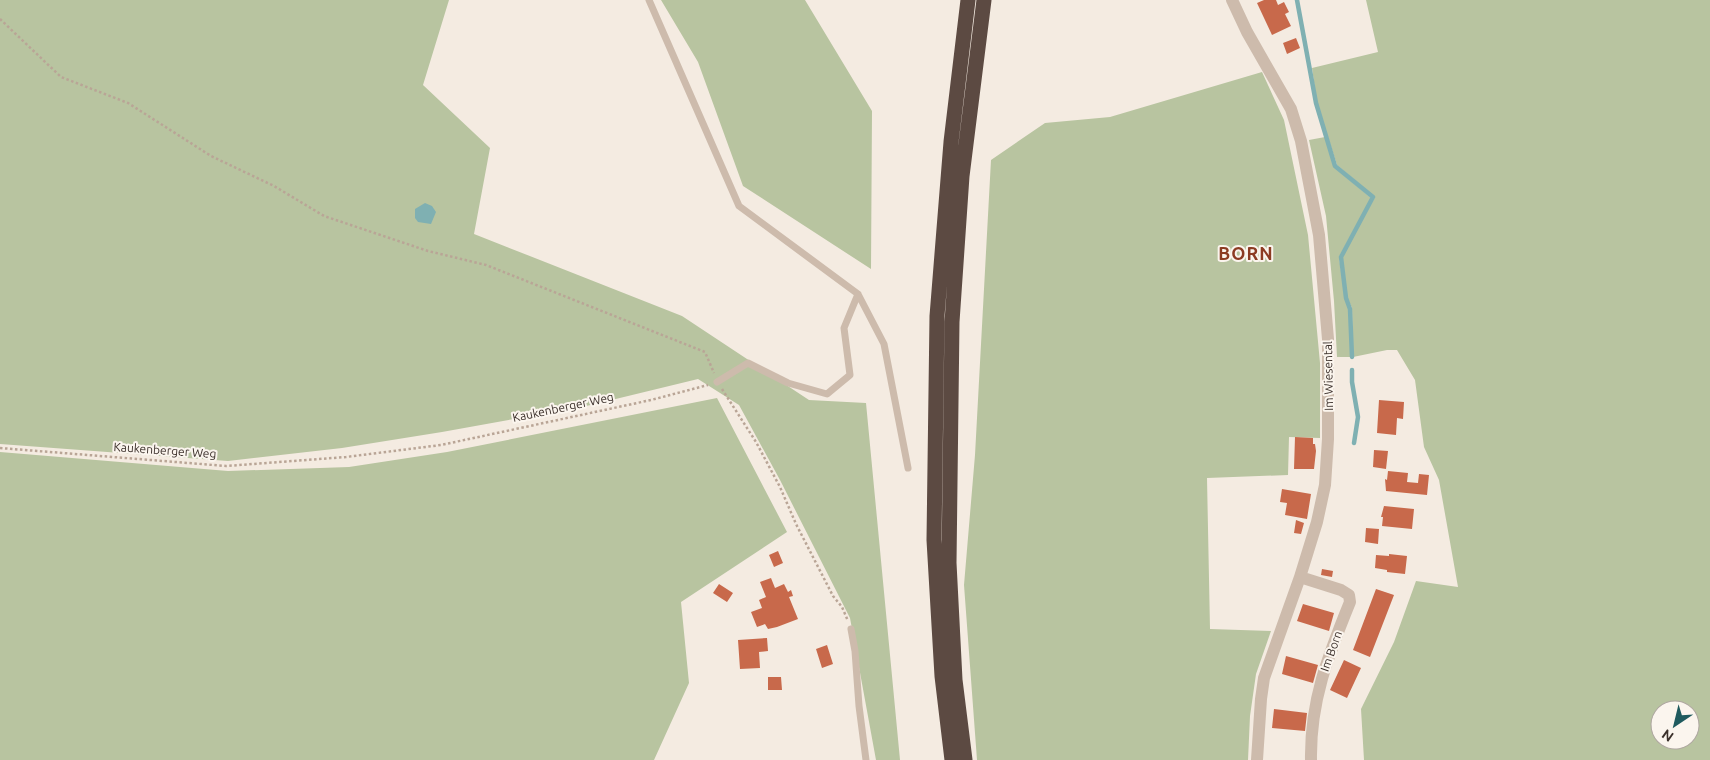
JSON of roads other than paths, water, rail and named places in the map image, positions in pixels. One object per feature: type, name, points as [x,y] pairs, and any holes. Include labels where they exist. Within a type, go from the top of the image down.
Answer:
[{"type":"highway","points":[[965,760],[954,680],[949,563],[952,322],[962,176],[984,0]]},
{"type":"highway","points":[[952,760],[942,676],[934,540],[937,316],[951,142],[967,7]]},
{"type":"street","name":"Im Wiesental","points":[[1232,0],[1247,32],[1291,109],[1301,141],[1319,235],[1328,340],[1328,439],[1325,485],[1318,522],[1264,678],[1257,760]]},
{"type":"street","name":"Im Born","points":[[1300,578],[1341,590],[1349,595],[1350,602],[1317,693],[1311,733],[1311,760]]},
{"type":"lane","points":[[649,0],[739,206],[858,294],[884,344],[908,468]]},
{"type":"lane","points":[[717,382],[748,363],[788,383],[827,394],[850,376],[844,328],[858,294]]},
{"type":"lane","points":[[851,629],[856,651],[859,706],[866,760]]},
{"type":"water","points":[[425,203],[432,206],[436,212],[431,224],[418,222],[415,218],[415,209]]},
{"type":"waterway","points":[[1297,0],[1316,103],[1335,166],[1373,197],[1341,257],[1346,298],[1350,309],[1352,357]]},
{"type":"waterway","points":[[1352,370],[1352,382],[1358,417],[1354,443]]},
{"type":"district","name":"BORN","points":[[1246,253]]}]
